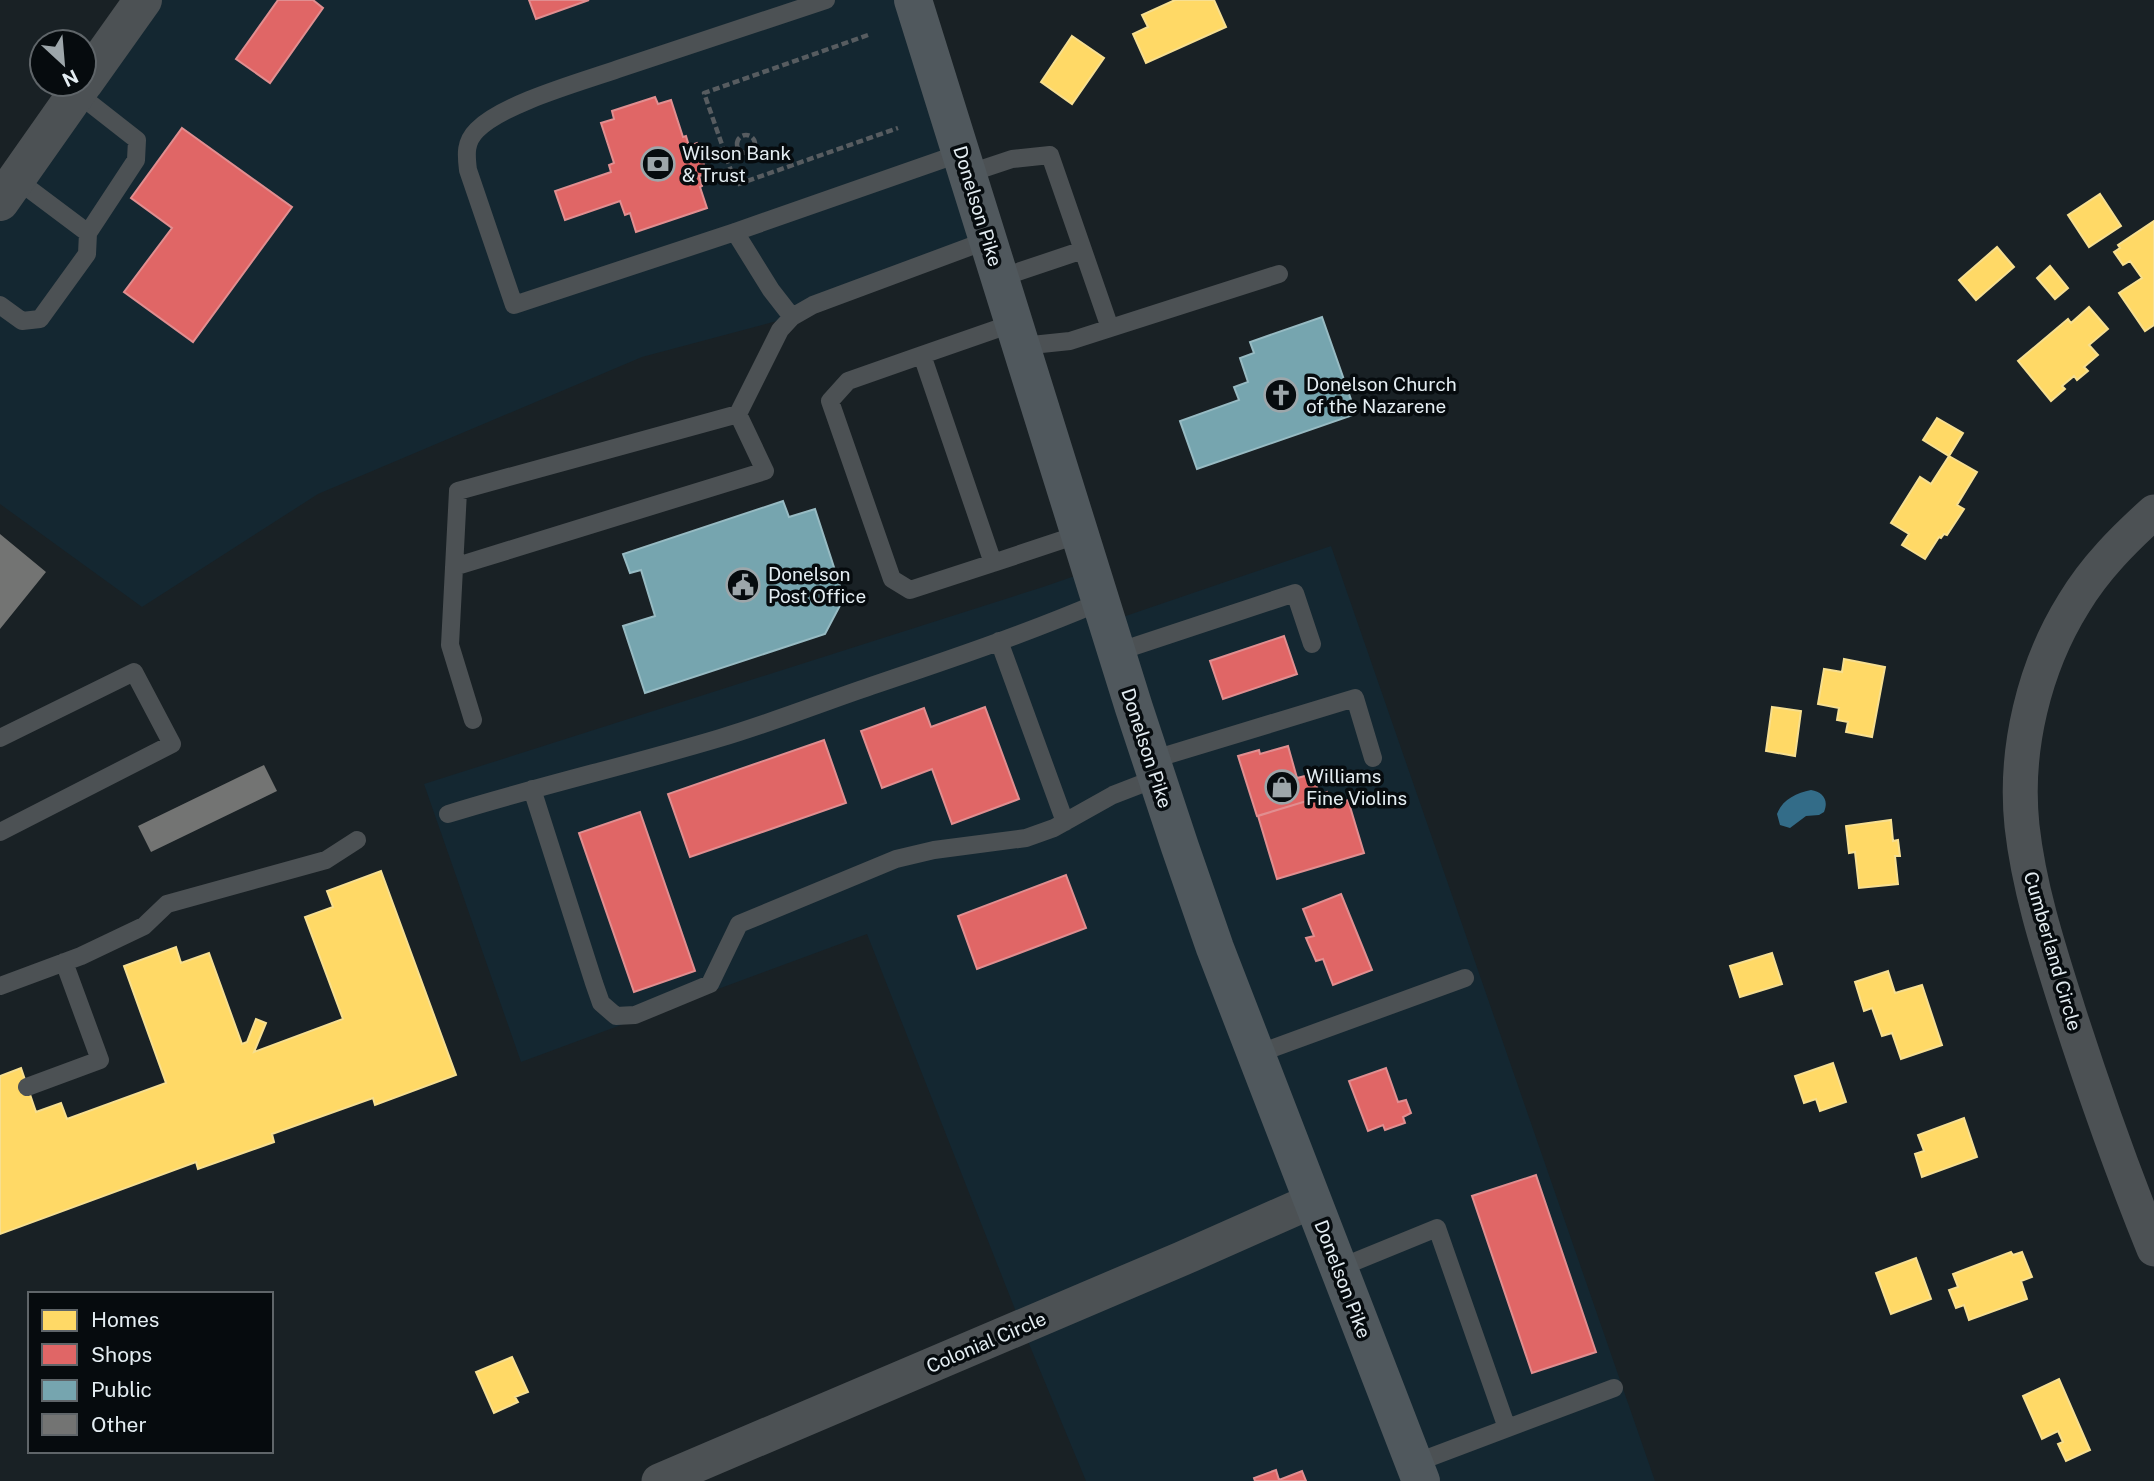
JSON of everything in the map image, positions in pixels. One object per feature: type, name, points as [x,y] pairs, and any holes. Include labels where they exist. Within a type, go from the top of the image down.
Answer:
[{"type":"main road","name":"Donelson Pike","points":[[914,0],[1100,602],[1215,948],[1418,1472]]},
{"type":"street","points":[[98,63],[143,0]]},
{"type":"street","points":[[8,191],[73,98]]},
{"type":"street","name":"Cumberland Circle","points":[[2154,512],[2109,556],[2089,581],[2058,631],[2035,691],[2021,758],[2020,787],[2028,864],[2047,945],[2120,1164],[2154,1249]]},
{"type":"street","name":"Colonial Circle","points":[[659,1481],[1312,1201]]},
{"type":"lane","points":[[826,0],[549,93],[489,121],[475,131],[466,152],[468,170],[514,305],[735,232],[964,164],[1050,155],[1110,328]]},
{"type":"lane","points":[[0,305],[22,321],[40,319],[87,254],[88,233],[136,160],[137,139],[93,98]]},
{"type":"lane","points":[[8,191],[88,233]]},
{"type":"lane","points":[[735,232],[771,290],[792,317]]},
{"type":"lane","points":[[473,720],[450,645],[458,491],[738,414],[780,330],[792,317],[813,305],[988,240]]},
{"type":"lane","points":[[1000,278],[1083,250]]},
{"type":"lane","points":[[1080,534],[909,590],[892,579],[830,401],[848,381],[922,355],[1018,335],[1070,341],[1279,274]]},
{"type":"lane","points":[[922,355],[993,563]]},
{"type":"lane","points":[[454,567],[765,471],[738,414]]},
{"type":"lane","points":[[1117,652],[1295,593],[1312,644]]},
{"type":"lane","points":[[448,814],[723,737],[999,641],[1100,602]]},
{"type":"lane","points":[[999,641],[1065,822]]},
{"type":"lane","points":[[0,738],[134,672],[172,744],[0,832]]},
{"type":"lane","points":[[532,789],[601,1003],[616,1016],[635,1015],[710,984],[739,924],[896,859],[934,850],[1026,838],[1054,828],[1154,769],[1355,698],[1373,758]]},
{"type":"lane","points":[[0,986],[64,962],[144,926],[167,904],[326,860],[357,840]]},
{"type":"lane","points":[[27,1087],[100,1060],[64,962]]},
{"type":"lane","points":[[1257,1054],[1465,978]]},
{"type":"lane","points":[[1339,1268],[1437,1228],[1507,1428]]},
{"type":"lane","points":[[1418,1472],[1507,1428],[1614,1388]]},
{"type":"path","points":[[868,35],[704,93],[736,185],[898,128]]},
{"type":"path","points":[[744,134],[753,137],[755,143],[754,149],[746,153],[736,144],[744,134]]},
{"type":"shaded area","points":[[143,0],[913,0],[988,240],[792,317],[642,357],[318,494],[142,607],[0,504],[0,202],[74,98],[98,98],[98,64]]},
{"type":"shaded area","points":[[1331,546],[1655,1481],[1086,1481],[1022,1327],[867,934],[521,1062],[424,784],[1092,570],[1108,622]]},
{"type":"water","points":[[1811,790],[1824,797],[1824,812],[1806,816],[1790,828],[1780,825],[1777,814],[1782,805],[1795,795]]},
{"type":"building: Homes","points":[[1175,0],[1214,0],[1226,27],[1146,63],[1133,34],[1148,27],[1142,15]]},
{"type":"building: Homes","points":[[1072,36],[1104,58],[1072,104],[1041,82]]},
{"type":"building: Homes","points":[[2100,194],[2121,226],[2089,247],[2068,215]]},
{"type":"building: Homes","points":[[2154,221],[2154,325],[2145,331],[2119,293],[2142,278],[2130,261],[2123,265],[2114,252],[2120,248],[2118,245]]},
{"type":"building: Homes","points":[[1997,247],[2014,267],[1976,300],[1959,280]]},
{"type":"building: Homes","points":[[2050,266],[2068,288],[2055,299],[2037,278]]},
{"type":"building: Homes","points":[[2089,307],[2108,329],[2089,345],[2098,355],[2084,367],[2088,371],[2077,380],[2074,376],[2062,386],[2065,389],[2051,401],[2018,361],[2068,319],[2071,323]]},
{"type":"building: Homes","points":[[1937,418],[1963,433],[1949,456],[1923,440]]},
{"type":"building: Homes","points":[[1949,456],[1977,472],[1957,505],[1964,509],[1947,535],[1939,537],[1925,559],[1902,545],[1909,534],[1891,523],[1920,477],[1931,484]]},
{"type":"building: Homes","points":[[1844,659],[1885,667],[1872,737],[1846,732],[1848,722],[1837,720],[1839,708],[1818,704],[1824,669],[1842,672]]},
{"type":"building: Homes","points":[[1772,707],[1801,711],[1795,756],[1766,751]]},
{"type":"building: Homes","points":[[1891,820],[1893,841],[1898,840],[1900,856],[1895,856],[1898,884],[1859,888],[1855,852],[1849,853],[1846,826]]},
{"type":"building: Homes","points":[[381,871],[456,1075],[375,1105],[373,1098],[272,1134],[274,1142],[198,1169],[196,1162],[0,1234],[0,1076],[21,1068],[36,1112],[61,1103],[67,1119],[166,1083],[124,966],[176,947],[181,963],[209,953],[242,1044],[247,1042],[256,1019],[266,1023],[254,1052],[343,1019],[305,917],[333,907],[327,891]]},
{"type":"building: Homes","points":[[1772,953],[1782,984],[1740,997],[1730,966]]},
{"type":"building: Homes","points":[[1888,971],[1895,993],[1922,985],[1942,1045],[1901,1059],[1892,1033],[1882,1036],[1872,1008],[1864,1011],[1855,982]]},
{"type":"building: Homes","points":[[1833,1063],[1846,1102],[1820,1111],[1816,1099],[1804,1103],[1795,1076]]},
{"type":"building: Homes","points":[[1964,1118],[1977,1157],[1922,1177],[1915,1154],[1924,1151],[1918,1135]]},
{"type":"building: Homes","points":[[2011,1252],[2013,1255],[2022,1252],[2032,1277],[2021,1281],[2027,1299],[1969,1320],[1964,1305],[1956,1308],[1949,1290],[1958,1287],[1953,1274]]},
{"type":"building: Homes","points":[[1916,1258],[1931,1299],[1891,1314],[1876,1273]]},
{"type":"building: Homes","points":[[512,1357],[528,1392],[515,1397],[518,1402],[494,1413],[476,1372]]},
{"type":"building: Homes","points":[[2059,1379],[2090,1450],[2066,1461],[2058,1444],[2063,1442],[2058,1431],[2042,1439],[2023,1396]]},
{"type":"building: Shops","points":[[278,0],[313,0],[323,8],[270,83],[236,59]]},
{"type":"building: Shops","points":[[529,0],[589,0],[536,19]]},
{"type":"building: Shops","name":"Wilson Bank & Trust","points":[[655,97],[658,104],[671,100],[683,137],[686,136],[689,146],[697,143],[707,174],[699,176],[707,208],[636,232],[630,213],[625,215],[620,201],[565,220],[555,191],[611,172],[609,165],[614,163],[601,123],[614,119],[612,111]]},
{"type":"building: Shops","points":[[182,128],[292,207],[193,342],[124,292],[172,228],[131,198]]},
{"type":"building: Shops","points":[[1284,636],[1297,674],[1223,699],[1210,661]]},
{"type":"building: Shops","points":[[985,707],[1019,799],[952,824],[932,769],[882,788],[861,731],[924,708],[931,727]]},
{"type":"building: Shops","points":[[824,740],[846,803],[690,857],[668,794]]},
{"type":"building: Shops","name":"Williams Fine Violins","points":[[1288,746],[1297,778],[1313,774],[1320,797],[1257,816],[1238,756],[1259,750],[1260,754]]},
{"type":"building: Shops","points":[[1327,792],[1331,805],[1348,800],[1364,853],[1277,879],[1258,816],[1320,797],[1319,795]]},
{"type":"building: Shops","points":[[640,812],[695,971],[634,992],[579,833]]},
{"type":"building: Shops","points":[[1066,875],[1086,928],[977,969],[958,916]]},
{"type":"building: Shops","points":[[1341,894],[1372,970],[1333,985],[1323,959],[1316,961],[1306,938],[1314,936],[1303,909]]},
{"type":"building: Shops","points":[[1386,1068],[1398,1102],[1406,1100],[1411,1113],[1403,1117],[1405,1123],[1385,1130],[1383,1125],[1368,1131],[1349,1081]]},
{"type":"building: Shops","points":[[1536,1175],[1596,1352],[1532,1373],[1472,1196]]},
{"type":"building: Shops","points":[[1276,1470],[1279,1480],[1302,1471],[1306,1481],[1255,1481],[1254,1478]]},
{"type":"building: Public","points":[[1322,317],[1356,414],[1197,469],[1180,421],[1239,400],[1234,387],[1248,382],[1240,358],[1254,353],[1250,342]]},
{"type":"building: Public","name":"Donelson Post Office","points":[[783,501],[789,517],[815,509],[844,598],[825,634],[645,693],[623,626],[655,616],[641,570],[630,573],[623,554]]},
{"type":"building: Other","points":[[0,534],[46,572],[0,629]]},
{"type":"building: Other","points":[[264,765],[277,791],[151,852],[138,826]]},
{"type":"place","name":"Wilson Bank & Trust","points":[[658,164]]},
{"type":"place","name":"Donelson Church of the Nazarene","points":[[1281,395]]},
{"type":"place","name":"Donelson Post Office","points":[[743,585]]},
{"type":"place","name":"Williams Fine Violins","points":[[1282,787]]}]
